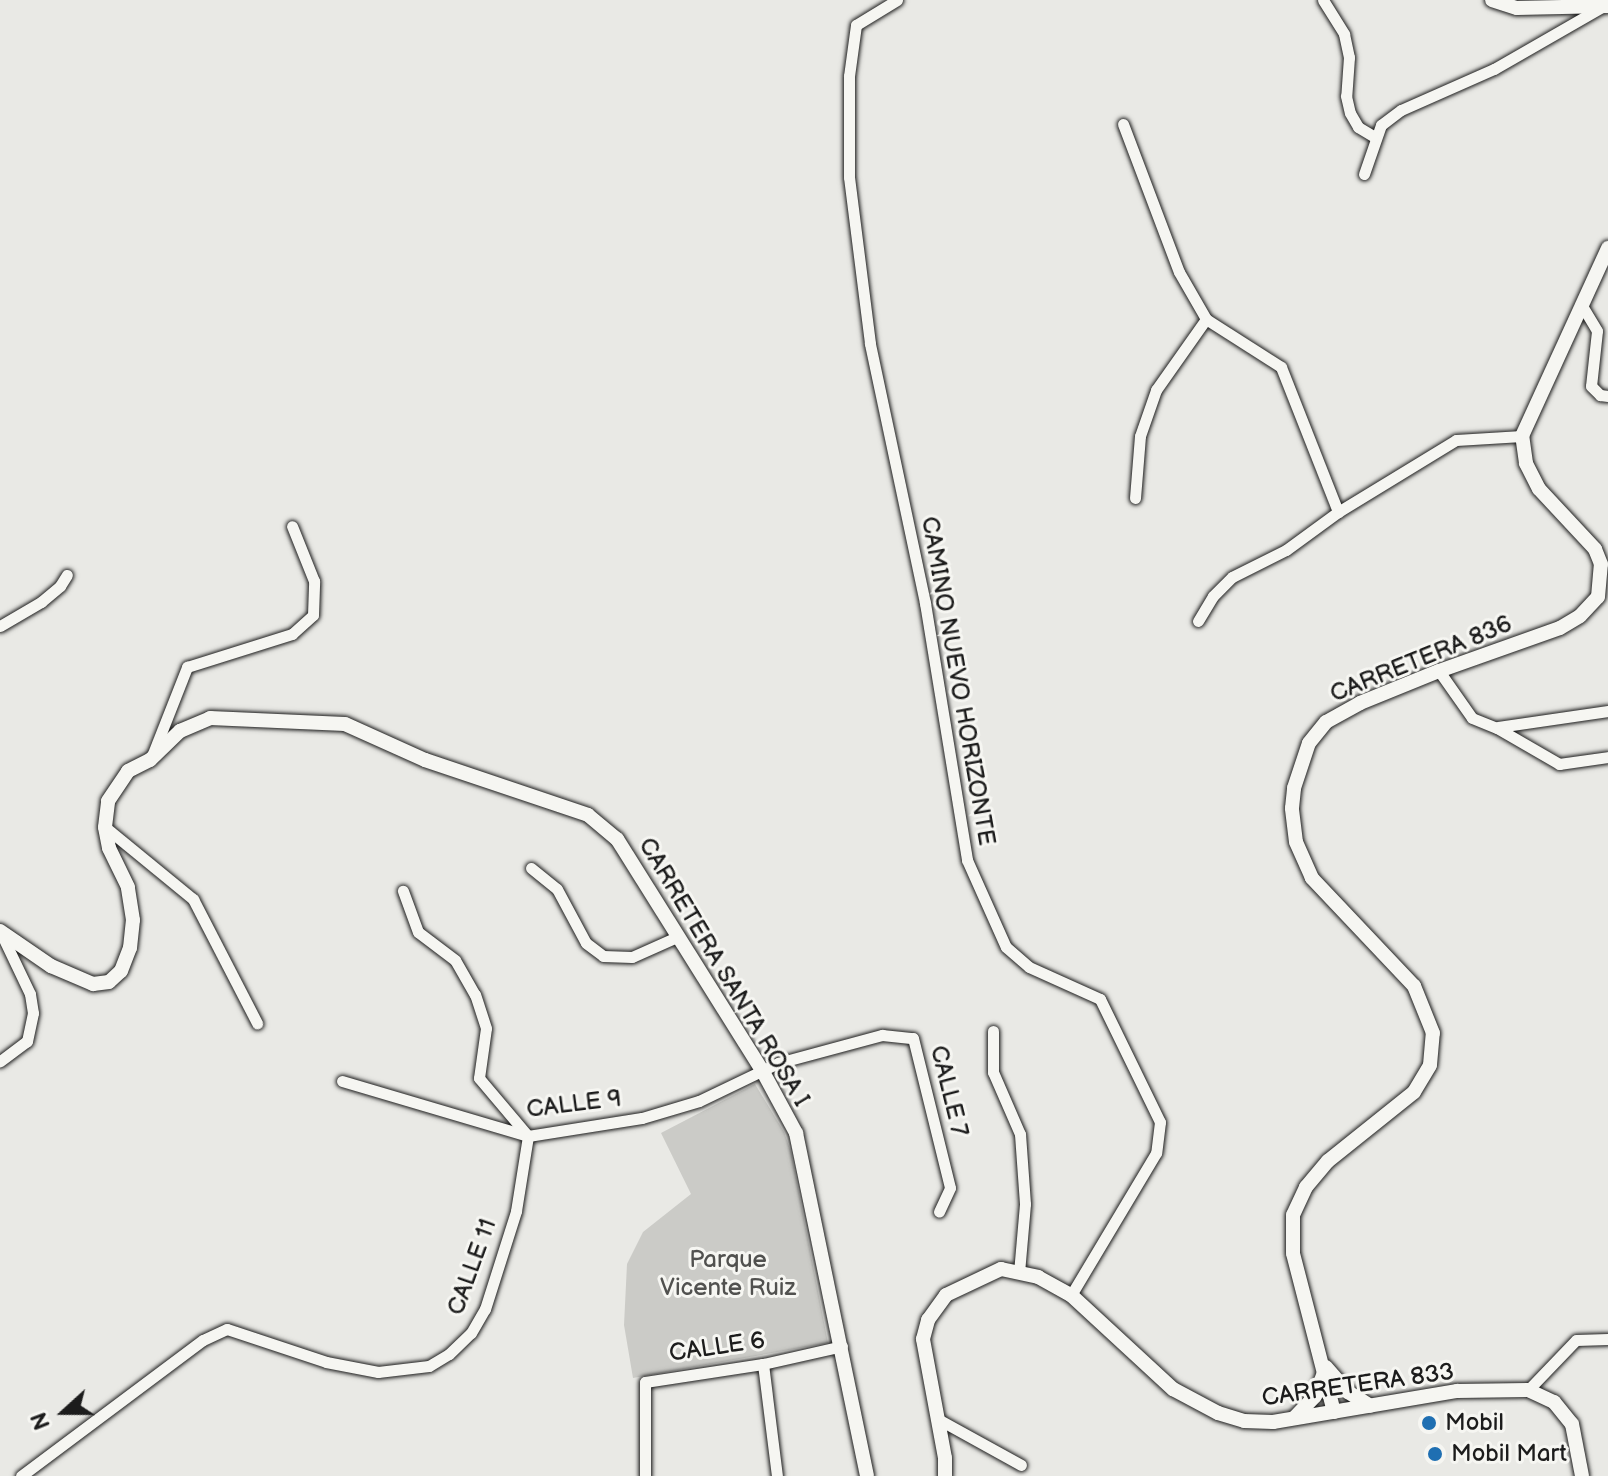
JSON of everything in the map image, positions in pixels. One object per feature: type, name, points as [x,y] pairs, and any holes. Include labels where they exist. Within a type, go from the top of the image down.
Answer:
[{"type":"street","name":"CAMINO NUEVO HORIZONTE","points":[[897,0],[856,25],[849,76],[849,177],[870,344],[925,603],[967,860],[1006,947],[1029,967],[1100,999],[1160,1122],[1156,1153],[1071,1295]]},
{"type":"street","points":[[1323,0],[1344,34],[1349,57],[1346,96],[1350,113],[1358,127],[1376,138]]},
{"type":"street","points":[[1492,0],[1517,8],[1607,5]]},
{"type":"street","points":[[1364,174],[1381,125],[1401,110],[1494,69],[1607,5]]},
{"type":"street","points":[[1123,124],[1179,272],[1206,319],[1281,367],[1338,512]]},
{"type":"street","points":[[1198,621],[1213,596],[1232,577],[1286,550],[1338,512],[1456,440],[1522,436],[1608,248]]},
{"type":"street","points":[[1581,304],[1597,331],[1591,386],[1600,395],[1608,396]]},
{"type":"street","points":[[1135,498],[1140,436],[1156,390],[1206,319]]},
{"type":"street","name":"CARRETERA 836","points":[[1334,1412],[1293,1253],[1293,1215],[1306,1187],[1328,1161],[1414,1092],[1430,1065],[1433,1033],[1414,986],[1312,878],[1296,842],[1292,808],[1294,788],[1309,743],[1326,722],[1360,703],[1439,671],[1560,628],[1580,616],[1598,597],[1601,564],[1595,549],[1539,489],[1526,463],[1522,436]]},
{"type":"street","points":[[150,760],[187,667],[292,634],[313,615],[314,581],[292,526]]},
{"type":"street","points":[[0,626],[41,602],[60,586],[67,575]]},
{"type":"street","points":[[1439,671],[1472,718],[1497,728],[1559,764],[1608,757]]},
{"type":"street","points":[[1497,728],[1608,711]]},
{"type":"street","name":"CARRETERA SANTA ROSA I","points":[[105,827],[108,801],[119,780],[128,771],[150,760],[180,731],[210,718],[345,724],[425,760],[588,815],[617,839],[762,1070],[796,1133],[867,1476]]},
{"type":"street","points":[[0,931],[51,966],[93,984],[109,982],[121,971],[130,948],[133,920],[128,887],[109,848],[105,827]]},
{"type":"street","points":[[105,827],[193,899],[257,1023]]},
{"type":"street","points":[[531,868],[557,889],[586,943],[603,956],[632,957],[679,936]]},
{"type":"street","points":[[403,891],[418,932],[455,960],[475,995],[486,1028],[479,1078],[528,1136]]},
{"type":"street","points":[[0,931],[30,994],[33,1013],[27,1041],[0,1061]]},
{"type":"street","points":[[993,1031],[993,1072],[1020,1134],[1025,1204],[1019,1273]]},
{"type":"street","name":"CALLE 7","points":[[762,1070],[882,1035],[913,1038],[950,1188],[939,1212]]},
{"type":"street","name":"CALLE 9","points":[[342,1081],[528,1136],[642,1118],[699,1101],[762,1070]]},
{"type":"street","name":"CALLE 11","points":[[21,1476],[203,1340],[227,1329],[326,1362],[378,1372],[420,1368],[449,1354],[471,1333],[485,1309],[516,1211],[528,1136]]},
{"type":"street","name":"CARRETERA 833","points":[[945,1476],[945,1458],[923,1339],[928,1320],[946,1295],[1001,1269],[1038,1277],[1071,1295],[1173,1389],[1218,1413],[1244,1421],[1293,1419],[1457,1391],[1528,1390]]},
{"type":"street","points":[[1582,1476],[1572,1424],[1554,1402],[1528,1390],[1576,1340],[1608,1339]]},
{"type":"street","name":"CALLE 6","points":[[645,1476],[645,1382],[763,1364],[842,1346]]},
{"type":"street","points":[[763,1364],[777,1476]]},
{"type":"street","points":[[1293,1419],[1315,1396],[1322,1367],[1370,1406]]},
{"type":"street","points":[[936,1418],[1021,1465]]},
{"type":"green space","name":"Parque Vicente Ruiz","points":[[755,1084],[784,1132],[791,1152],[828,1343],[633,1378],[624,1325],[627,1264],[643,1232],[691,1194],[661,1133]]},
{"type":"place","name":"Mobil","points":[[1429,1423]]},
{"type":"place","name":"Mobil Mart","points":[[1435,1454]]}]
